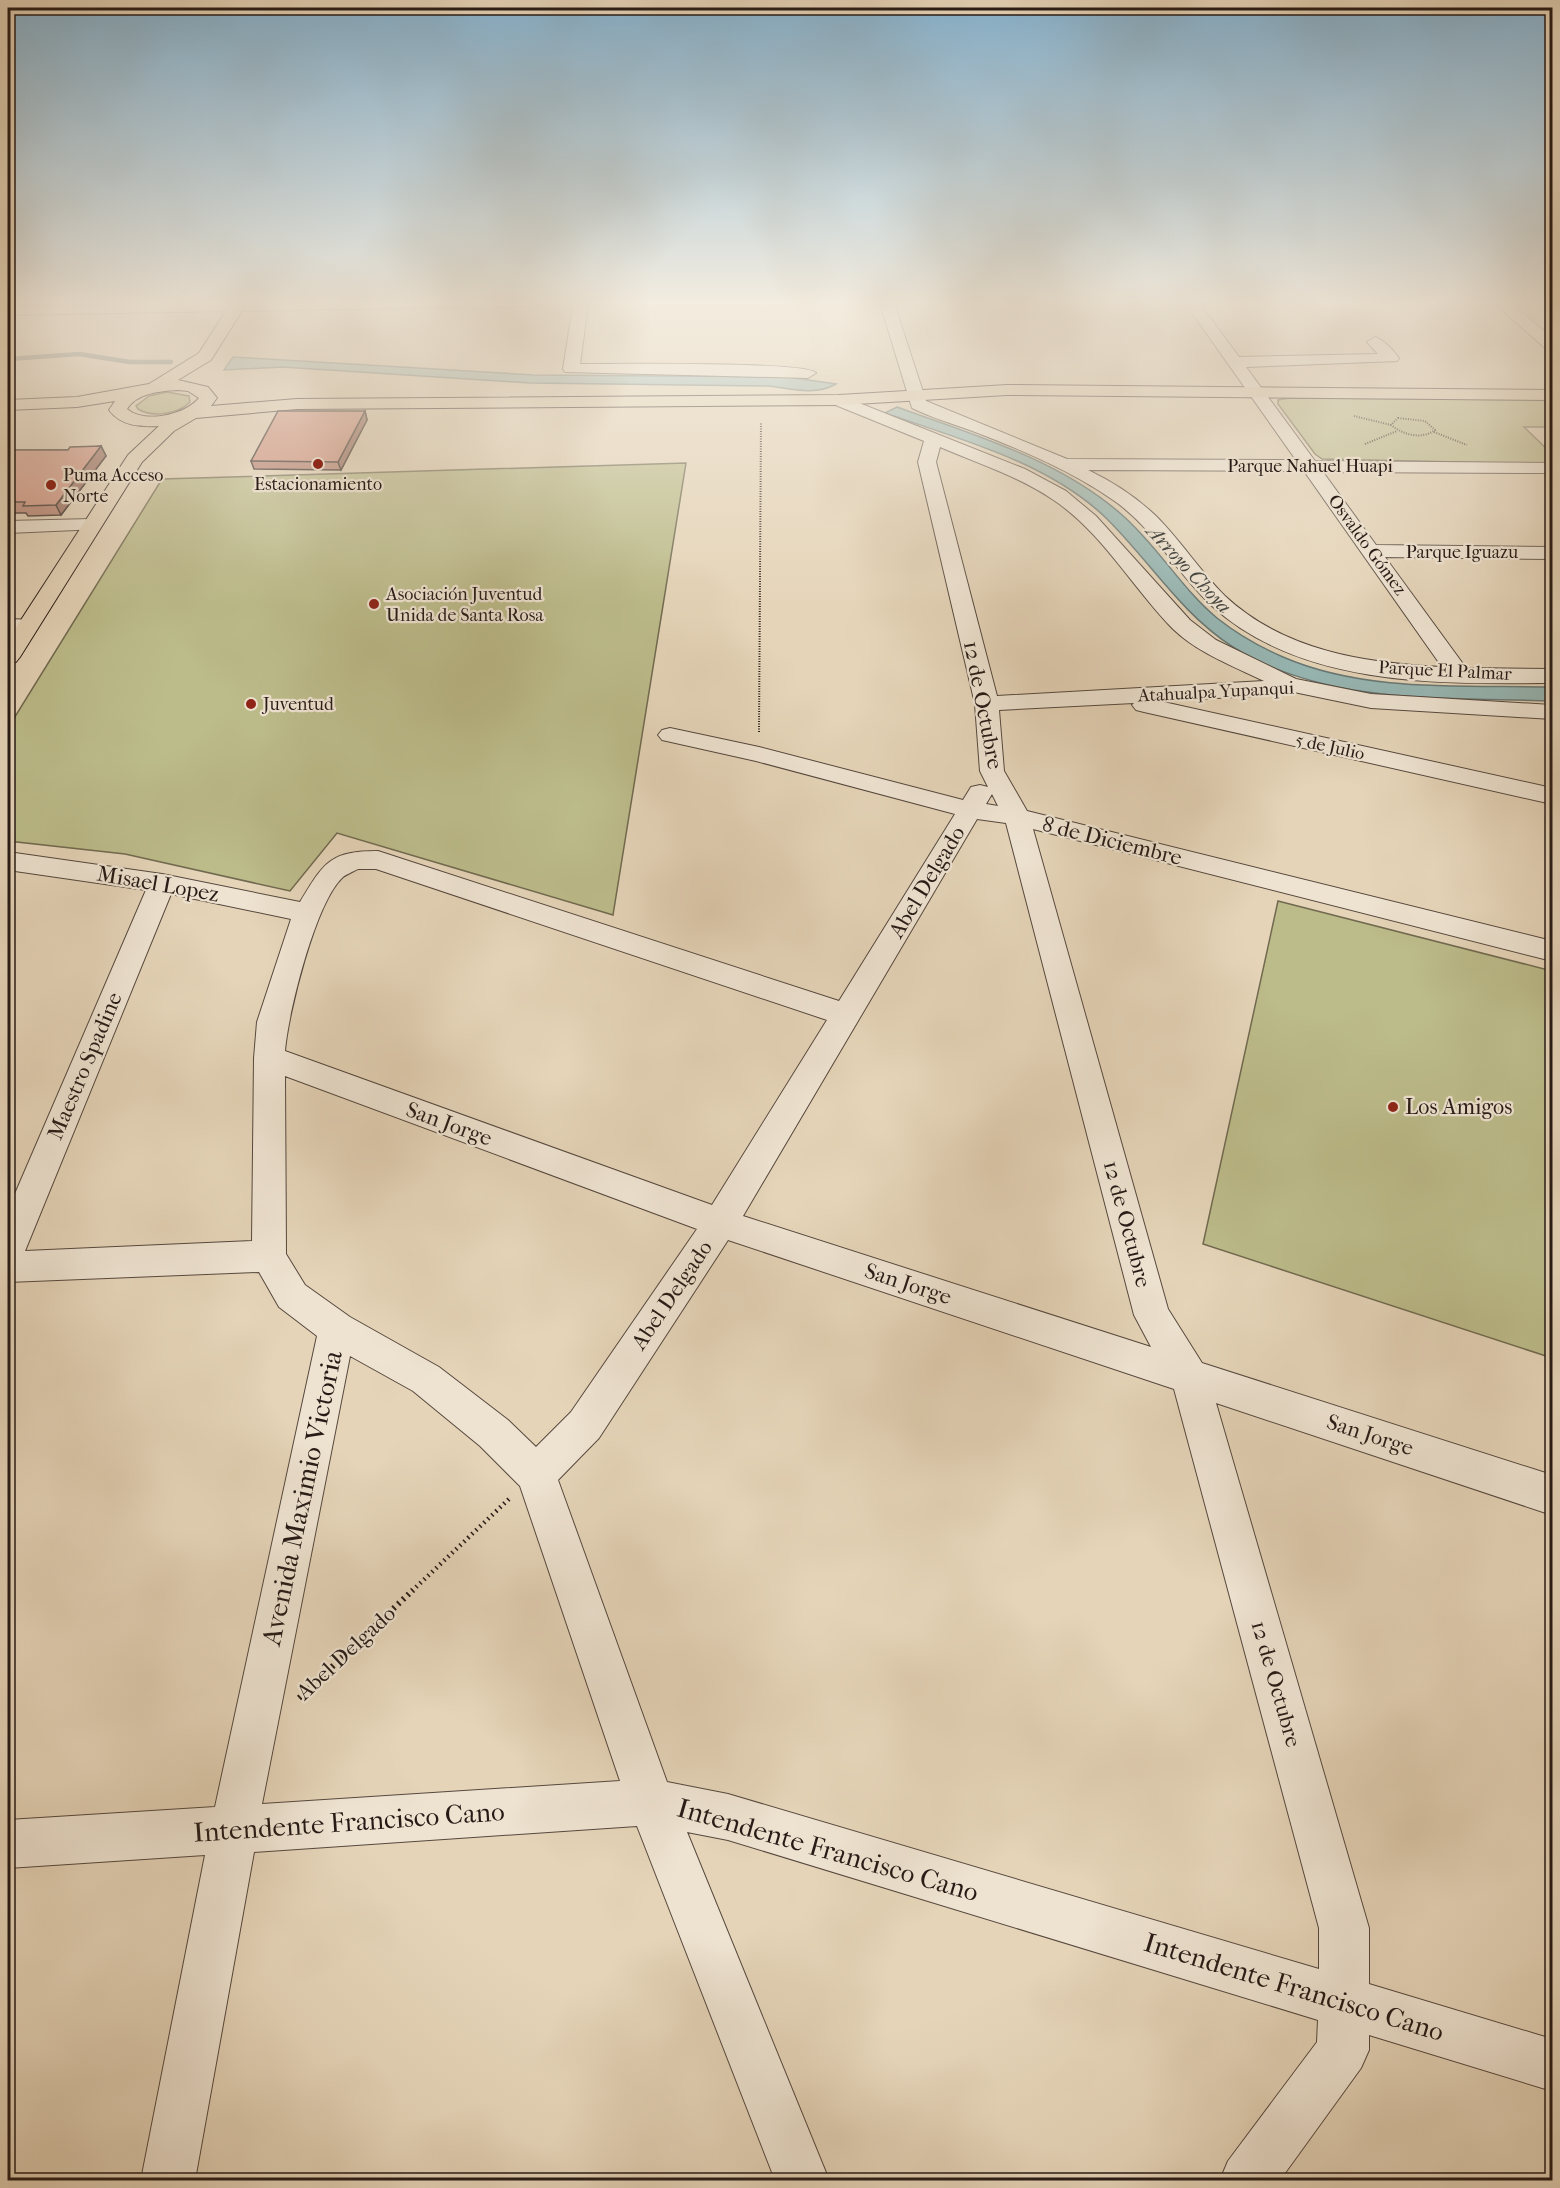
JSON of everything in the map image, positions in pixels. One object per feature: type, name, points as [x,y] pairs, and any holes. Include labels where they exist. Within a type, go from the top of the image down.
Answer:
[{"type":"main road","points":[[8,405],[76,402]]},
{"type":"main road","points":[[123,402],[118,410],[125,416],[135,438],[135,459]]},
{"type":"main road","points":[[8,657],[18,625],[92,525],[135,459],[187,414],[206,402]]},
{"type":"main road","points":[[282,402],[297,404]]},
{"type":"main road","points":[[57,404],[86,406],[154,421],[187,414],[297,404],[732,402]]},
{"type":"street","points":[[844,402],[1019,473],[1059,495],[1089,520],[1182,625],[1208,645],[1289,684]]},
{"type":"street","points":[[917,402],[925,408],[1068,464]]},
{"type":"street","name":"Osvaldo Gómez","points":[[1264,402],[1459,674]]},
{"type":"street","name":"12 de Octubre","points":[[933,440],[927,462],[987,704],[992,771],[1017,817],[1152,1316],[1189,1375],[1344,1928],[1343,2050],[1247,2181]]},
{"type":"street","name":"Parque Nahuel Huapi","points":[[1068,464],[1552,468]]},
{"type":"street","name":"Parque El Palmar","points":[[1068,464],[1122,498],[1167,538],[1219,601],[1251,626],[1294,648],[1338,661],[1397,671],[1552,676]]},
{"type":"street","points":[[8,527],[92,525]]},
{"type":"street","name":"Parque Iguazu","points":[[1372,551],[1552,553]]},
{"type":"street","name":"Atahualpa Yupanqui","points":[[987,704],[1108,698],[1289,684],[1371,701],[1552,712]]},
{"type":"street","name":"5 de Julio","points":[[1108,698],[1552,796]]},
{"type":"street","name":"8 de Diciembre","points":[[670,735],[759,754],[971,810],[1017,817],[1552,951]]},
{"type":"street","name":"Abel Delgado","points":[[536,1474],[585,1425],[720,1223],[971,810],[992,771]]},
{"type":"street","name":"Avenida Maximio Victoria","points":[[168,2181],[234,1829],[337,1329],[292,1296],[269,1256],[269,1058],[272,1022],[308,913],[332,872],[353,860],[378,860],[846,1015]]},
{"type":"street","name":"Misael Lopez","points":[[8,861],[162,883],[308,913]]},
{"type":"street","name":"Maestro Spadine","points":[[8,1249],[162,883]]},
{"type":"street","name":"San Jorge","points":[[269,1058],[720,1223],[1552,1495]]},
{"type":"street","points":[[8,1267],[269,1256]]},
{"type":"street","points":[[337,1329],[426,1379],[494,1433],[536,1474],[651,1802],[802,2181]]},
{"type":"street","name":"Intendente Francisco Cano","points":[[8,1845],[651,1802],[728,1817],[1552,2065]]},
{"type":"path","points":[[757,402],[761,435],[759,754]]},
{"type":"path","points":[[1404,417],[1431,424],[1434,432],[1424,435],[1404,433],[1391,425],[1393,420],[1404,417]]},
{"type":"path","name":"Abel Delgado","points":[[296,1701],[536,1474]]},
{"type":"shaded area","points":[[141,402],[190,402],[172,412],[157,414],[144,412],[136,406]]},
{"type":"shaded area","points":[[1278,402],[1552,402],[1552,427],[1524,427],[1552,454],[1552,464],[1322,459],[1315,454]]},
{"type":"shaded area","name":"Asociación Juventud Unida de Santa Rosa","points":[[686,463],[613,915],[337,833],[290,891],[125,854],[8,841],[8,728],[162,479]]},
{"type":"shaded area","name":"Los Amigos","points":[[1278,901],[1552,971],[1552,1358],[1203,1244]]},
{"type":"water","points":[[897,407],[1014,450],[1070,478],[1096,495],[1134,526],[1192,593],[1217,618],[1249,640],[1283,657],[1315,669],[1381,682],[1450,686],[1552,687],[1552,701],[1388,695],[1308,680],[1269,666],[1233,647],[1197,619],[1122,534],[1083,498],[1030,467],[1002,454],[885,413]]},
{"type":"building","points":[[278,411],[365,411],[338,462],[251,461]]},
{"type":"building","name":"Puma Acceso Norte","points":[[101,446],[56,505],[23,506],[25,502],[8,502],[8,450],[68,450],[70,447]]},
{"type":"place","name":"Estacionamiento","points":[[318,464]]},
{"type":"place","name":"Puma Acceso Norte","points":[[51,485]]},
{"type":"place","name":"Asociación Juventud Unida de Santa Rosa","points":[[374,604]]},
{"type":"place","name":"Juventud","points":[[251,704]]},
{"type":"place","name":"Los Amigos","points":[[1393,1107]]},
{"type":"water label","name":"Arroyo Choya","points":[[1189,569]]}]
